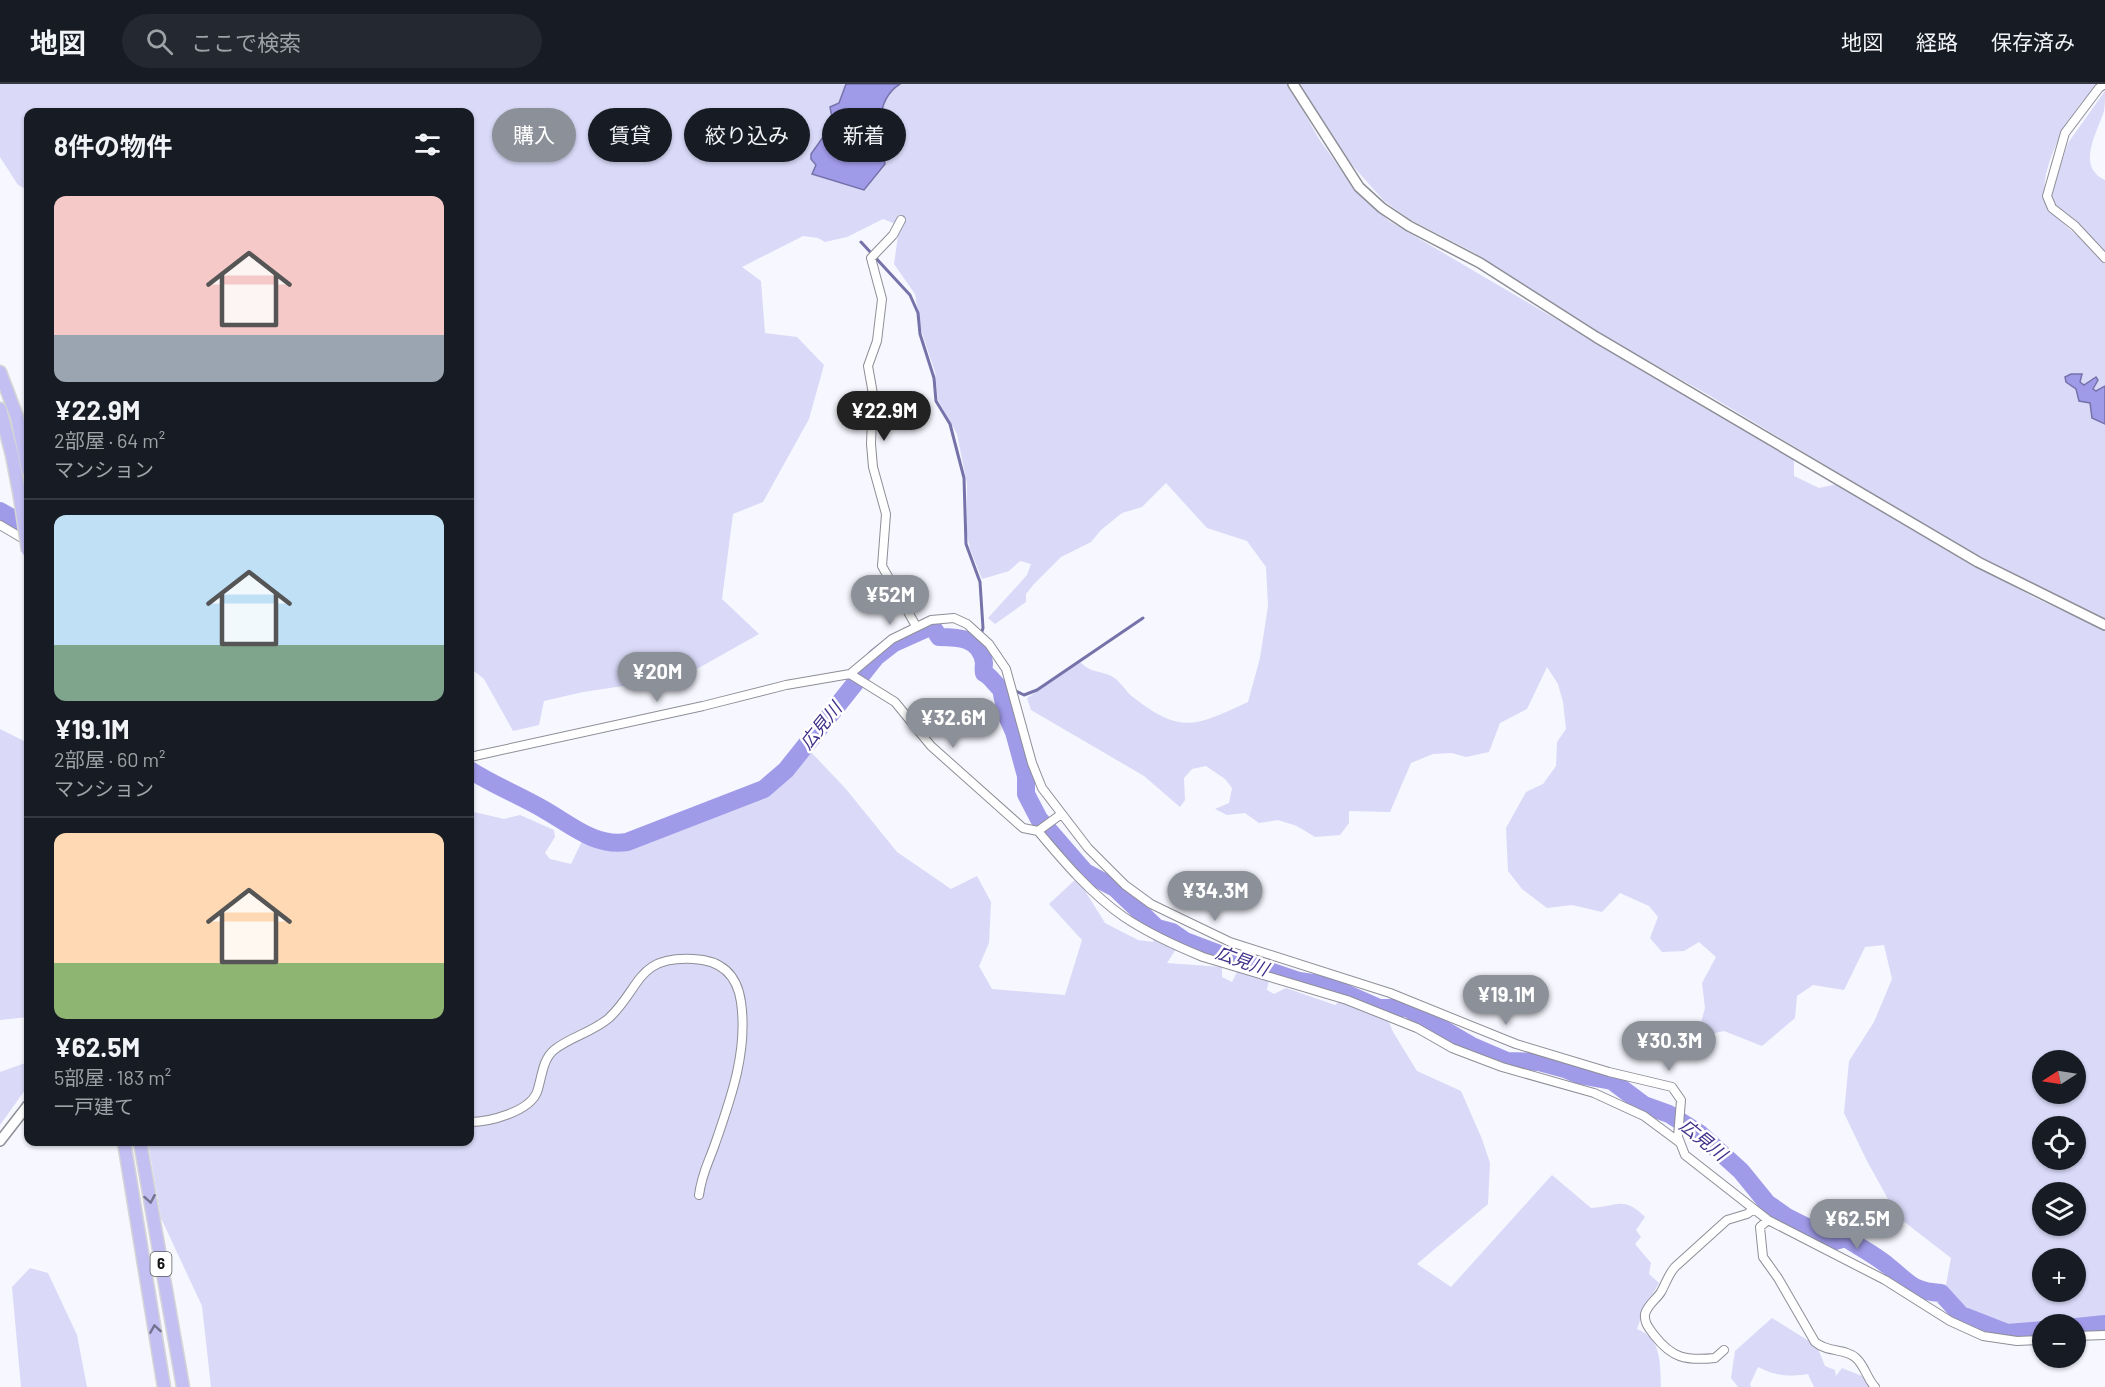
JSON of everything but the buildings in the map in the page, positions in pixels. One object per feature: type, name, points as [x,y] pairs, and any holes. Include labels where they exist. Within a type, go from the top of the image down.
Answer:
[{"type":"main road","points":[[0,372],[17,417],[24,451]]},
{"type":"main road","points":[[0,409],[10,445],[24,524]]},
{"type":"main road","name":"6","points":[[125,1146],[164,1387]]},
{"type":"main road","name":"6","points":[[141,1146],[183,1387]]},
{"type":"street","points":[[1293,84],[1359,187],[1382,208],[1409,226],[1480,263],[1596,337],[1978,562],[2105,625]]},
{"type":"street","points":[[2105,84],[2099,88],[2065,133],[2047,196],[2052,208],[2075,226],[2105,258]]},
{"type":"street","points":[[901,220],[890,239],[873,256],[882,299],[877,341],[868,366],[873,394],[871,444],[873,467],[886,514],[882,566],[916,627]]},
{"type":"street","points":[[0,525],[24,540]]},
{"type":"street","points":[[474,756],[703,706],[786,685],[853,675],[877,650],[916,627],[931,620],[954,618],[967,624],[989,644],[1006,669],[1032,763],[1042,788],[1058,816],[1138,896],[1210,934],[1390,993],[1541,1053],[1609,1072],[1666,1084],[1679,1095],[1682,1109],[1679,1139],[1681,1149],[1691,1161],[1768,1220],[1885,1280],[1950,1321],[1983,1336],[2017,1341],[2032,1340]]},
{"type":"street","points":[[853,675],[895,702],[931,746],[1001,811],[1023,828],[1039,830],[1098,896],[1148,931],[1203,957],[1347,1000],[1417,1028],[1452,1048],[1502,1067],[1594,1093],[1644,1116],[1679,1139]]},
{"type":"street","points":[[1039,830],[1058,816]]},
{"type":"street","points":[[474,1122],[507,1115],[524,1106],[537,1094],[545,1062],[553,1051],[608,1018],[645,971],[668,960],[706,960],[730,973],[736,982],[742,1012],[742,1046],[739,1067],[725,1115],[710,1160],[702,1173],[699,1195]]},
{"type":"street","points":[[0,1142],[24,1110]]},
{"type":"street","points":[[1724,1350],[1715,1358],[1674,1355],[1666,1351],[1645,1323],[1645,1316],[1648,1306],[1661,1292],[1668,1276],[1675,1268],[1727,1220],[1747,1214],[1754,1209]]},
{"type":"street","points":[[1768,1220],[1760,1227],[1763,1257],[1791,1298],[1815,1342],[1822,1348],[1846,1352],[1858,1359],[1875,1387]]},
{"type":"street","points":[[2086,1336],[2105,1335]]},
{"type":"shaded area","points":[[0,84],[1288,84],[1319,139],[1356,191],[1389,221],[1794,459],[1794,476],[1819,488],[1837,484],[2033,597],[2105,630],[2105,1318],[2086,1320],[2086,1314],[2032,1314],[2032,1325],[2010,1327],[1967,1312],[1945,1290],[1951,1258],[1898,1217],[1844,1113],[1849,1061],[1874,1022],[1892,979],[1884,945],[1865,947],[1844,990],[1813,985],[1797,996],[1795,1018],[1762,1046],[1724,1031],[1697,1037],[1705,1008],[1702,983],[1716,957],[1699,942],[1684,951],[1662,952],[1650,938],[1658,917],[1649,906],[1620,893],[1602,912],[1572,905],[1547,908],[1522,889],[1508,871],[1506,828],[1526,792],[1543,784],[1556,766],[1557,742],[1566,729],[1558,684],[1547,667],[1527,709],[1500,723],[1489,752],[1466,757],[1452,753],[1433,754],[1411,763],[1390,812],[1349,811],[1349,823],[1340,835],[1315,837],[1297,826],[1278,820],[1259,823],[1245,813],[1227,815],[1215,809],[1229,803],[1232,788],[1225,779],[1206,766],[1192,769],[1184,778],[1185,800],[1180,807],[1144,776],[1031,710],[1027,698],[1080,662],[1113,677],[1130,695],[1150,709],[1177,722],[1201,721],[1248,702],[1260,658],[1268,606],[1266,567],[1247,541],[1207,528],[1166,483],[1142,507],[1122,513],[1101,530],[1091,542],[1061,557],[1026,594],[1026,602],[995,624],[988,618],[1027,575],[1031,564],[1020,561],[1009,571],[982,579],[970,549],[967,534],[967,484],[957,434],[938,400],[935,372],[922,333],[915,294],[894,264],[898,236],[893,223],[883,219],[847,237],[825,242],[818,238],[803,236],[742,267],[761,281],[765,333],[797,337],[824,365],[809,419],[763,502],[733,514],[722,599],[759,634],[695,670],[672,655],[656,681],[583,692],[544,701],[539,725],[513,731],[484,679],[474,671],[474,108],[24,108],[24,188],[18,185],[0,157]]},
{"type":"shaded area","points":[[846,84],[900,84],[891,91],[883,108],[830,108],[839,103]]},
{"type":"shaded area","points":[[1296,84],[2099,84],[2078,108],[2057,143],[2049,162],[2045,181],[2045,197],[2051,210],[2105,262],[2105,619],[1971,553],[1707,394],[1608,339],[1475,253],[1411,220],[1384,201],[1321,130]]},
{"type":"shaded area","points":[[2105,91],[2104,111],[2091,148],[2090,158],[2091,167],[2105,180],[2105,253],[2076,221],[2054,206],[2051,193],[2068,143]]},
{"type":"shaded area","points":[[822,138],[822,162],[885,162],[885,164],[864,190],[812,174],[816,165],[811,159],[811,154]]},
{"type":"shaded area","points":[[2071,374],[2082,374],[2080,382],[2084,385],[2096,377],[2098,380],[2093,389],[2096,391],[2105,386],[2105,424],[2092,418],[2090,403],[2079,401],[2076,389],[2066,382],[2065,377]]},
{"type":"shaded area","points":[[0,729],[24,741],[24,1017],[0,1020]]},
{"type":"shaded area","points":[[808,749],[846,789],[897,852],[951,889],[977,876],[991,902],[989,943],[979,966],[992,989],[1065,995],[1082,940],[1049,904],[1077,878],[1105,923],[1138,940],[1153,942],[1154,936],[1176,949],[1167,963],[1222,967],[1222,977],[1232,982],[1238,970],[1269,979],[1267,990],[1274,994],[1286,988],[1335,1005],[1355,988],[1381,1002],[1393,1032],[1417,1071],[1461,1091],[1490,1163],[1488,1204],[1417,1264],[1451,1287],[1552,1175],[1591,1208],[1620,1204],[1631,1206],[1645,1217],[1636,1230],[1641,1237],[1635,1244],[1651,1263],[1649,1274],[1659,1283],[1644,1309],[1637,1329],[1645,1333],[1655,1345],[1660,1361],[1661,1387],[211,1387],[202,1306],[161,1218],[149,1146],[474,1146],[474,812],[504,819],[520,815],[554,830],[555,837],[545,853],[550,859],[571,864],[584,837],[610,847],[626,844],[763,793],[780,781]]},
{"type":"shaded area","points":[[24,1063],[24,1092],[0,1125],[0,1072]]},
{"type":"shaded area","points":[[30,1268],[48,1273],[77,1335],[87,1387],[21,1387],[12,1287]]},
{"type":"shaded area","points":[[1772,1318],[1817,1346],[1825,1366],[1835,1370],[1836,1376],[1842,1368],[1867,1378],[1872,1387],[1814,1387],[1808,1374],[1782,1375],[1758,1367],[1750,1384],[1751,1387],[1738,1387],[1731,1378],[1735,1351]]},
{"type":"waterway","points":[[861,242],[910,295],[918,313],[920,334],[934,378],[936,401],[950,424],[964,478],[966,544],[980,582],[983,628],[977,648]]},
{"type":"waterway","name":"広見川","points":[[0,511],[24,525]]},
{"type":"waterway","points":[[1016,691],[1024,695],[1037,690],[1143,618]]},
{"type":"waterway","name":"広見川","points":[[474,772],[593,838],[615,843],[627,842],[764,789],[786,770],[876,657],[894,643],[932,626],[939,637],[967,640],[973,643],[982,654],[984,673],[1001,689],[1006,714],[1014,732],[1026,776],[1026,794],[1039,819],[1085,872],[1115,888],[1157,928],[1172,932],[1185,941],[1230,958],[1299,981],[1327,985],[1379,1008],[1407,1008],[1472,1046],[1507,1061],[1539,1062],[1579,1075],[1612,1081],[1644,1105],[1669,1114],[1699,1133],[1741,1171],[1767,1203],[1787,1217],[1835,1241],[1846,1238],[1882,1261],[1916,1288],[1941,1293],[1961,1315],[2007,1333],[2032,1331]]},
{"type":"waterway","name":"広見川","points":[[2086,1326],[2105,1324]]}]
